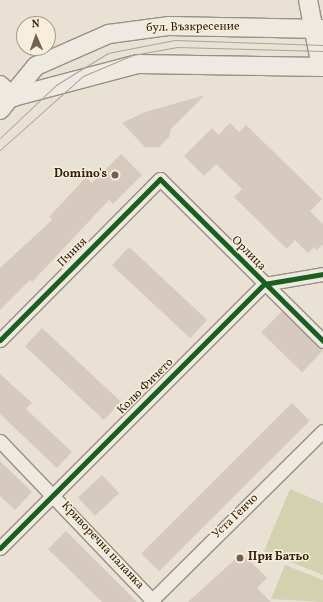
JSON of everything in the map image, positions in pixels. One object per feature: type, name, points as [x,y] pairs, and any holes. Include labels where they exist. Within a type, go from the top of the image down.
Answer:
[{"type":"main road","points":[[0,85],[13,97],[138,64],[322,71],[318,29],[308,0]]},
{"type":"main road","name":"бул. Възкресение","points":[[0,110],[13,97],[36,66],[70,48],[109,34],[169,26],[318,29]]},
{"type":"street","name":"Орлица","points":[[160,179],[323,341]]},
{"type":"street","name":"Пчиня","points":[[0,340],[160,179]]},
{"type":"street","points":[[264,284],[323,274]]},
{"type":"street","name":"Колю Фичето","points":[[0,548],[264,284]]},
{"type":"street","name":"Уста Генчо","points":[[151,601],[323,432]]},
{"type":"street","name":"Криворечна паланка","points":[[0,441],[54,494],[151,601]]},
{"type":"green space","points":[[290,489],[323,503],[323,575],[264,551]]},
{"type":"green space","points":[[285,565],[323,580],[323,602],[271,599]]},
{"type":"building","points":[[205,95],[171,129],[169,137],[159,147],[145,147],[122,123],[145,112]]},
{"type":"building","points":[[230,123],[239,132],[246,125],[322,199],[310,211],[323,224],[323,244],[317,250],[314,247],[308,253],[295,240],[287,249],[234,197],[242,189],[216,164],[204,176],[184,156],[212,128],[218,135]]},
{"type":"building","points":[[121,154],[142,175],[113,204],[109,200],[32,282],[30,280],[0,310],[0,268],[52,220],[49,217],[86,177],[92,183]]},
{"type":"building","points":[[129,247],[207,320],[190,338],[112,265]]},
{"type":"building","points":[[282,311],[323,351],[302,372],[261,333]]},
{"type":"building","points":[[42,328],[121,402],[104,420],[25,346]]},
{"type":"building","points":[[0,374],[32,403],[26,409],[72,452],[57,468],[0,414]]},
{"type":"building","points":[[292,403],[310,421],[159,571],[141,554]]},
{"type":"building","points":[[0,461],[32,492],[15,510],[0,496]]},
{"type":"building","points":[[102,475],[119,493],[95,516],[78,498]]},
{"type":"building","points":[[66,531],[137,602],[102,602],[48,549]]},
{"type":"building","points":[[242,553],[267,578],[257,588],[271,602],[188,602]]},
{"type":"tram line","points":[[0,138],[56,85],[108,53],[175,40],[323,45]]},
{"type":"tram line","points":[[0,150],[83,76],[133,55],[177,47],[323,51]]},
{"type":"cycle path","points":[[0,340],[160,179],[323,341]]},
{"type":"cycle path","points":[[0,548],[264,284],[323,274]]},
{"type":"place","name":"Domino's","points":[[115,175]]},
{"type":"place","name":"При Батьо","points":[[240,558]]}]
